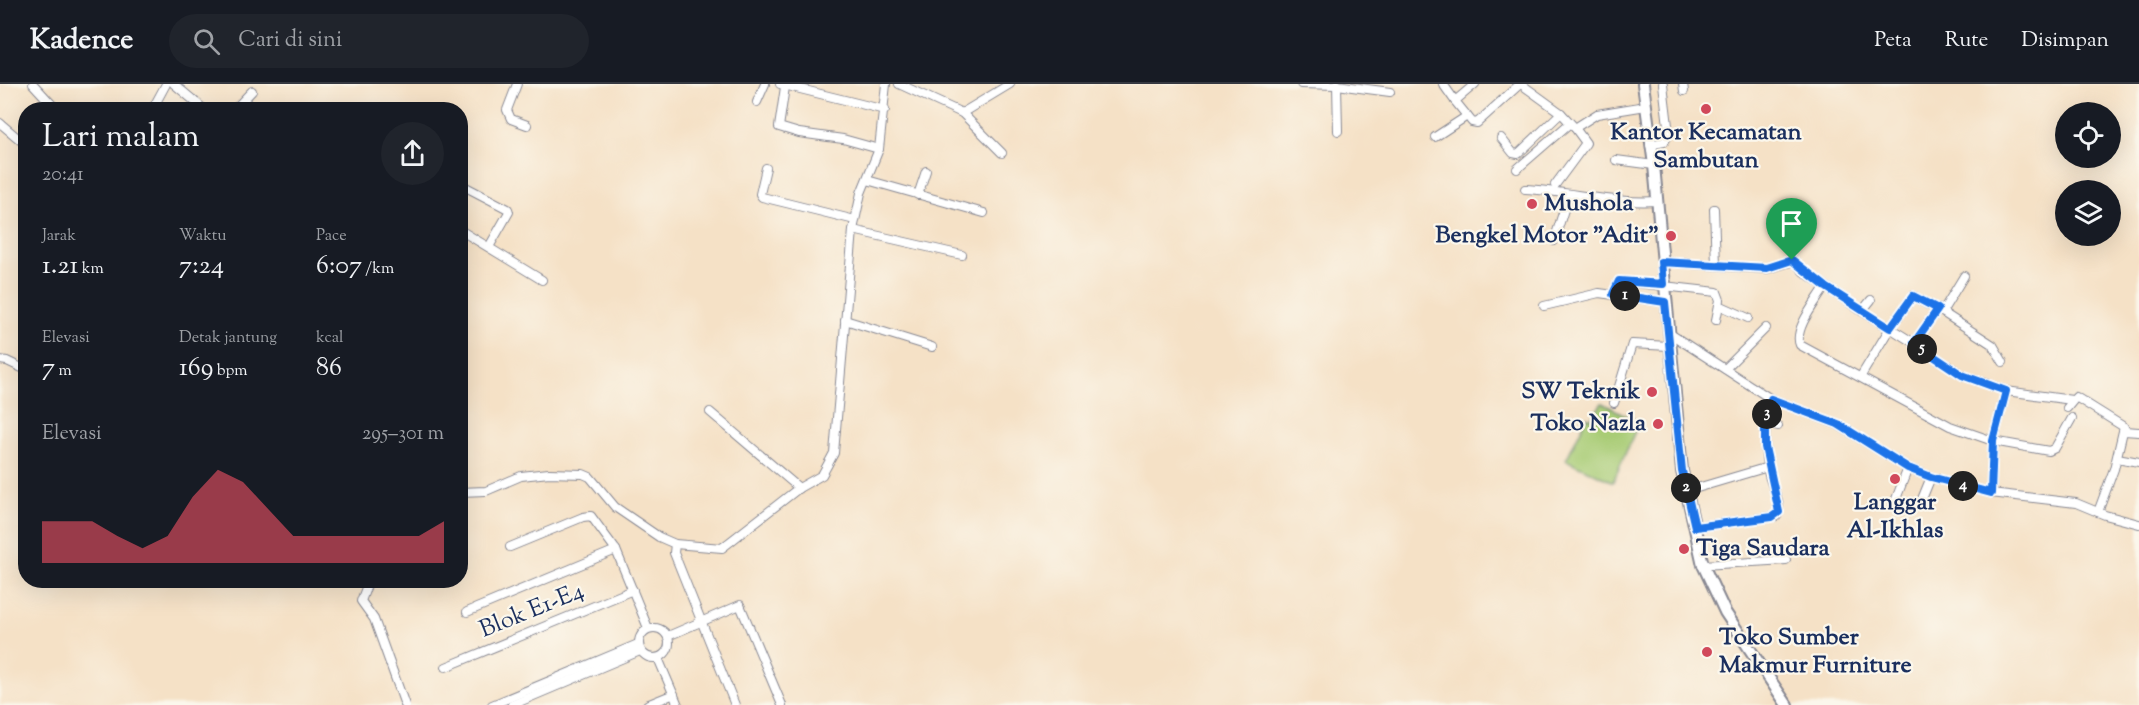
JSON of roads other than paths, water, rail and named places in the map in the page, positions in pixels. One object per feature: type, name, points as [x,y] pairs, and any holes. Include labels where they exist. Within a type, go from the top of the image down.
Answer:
[{"type":"main road","points":[[1643,84],[1654,165],[1669,346],[1687,491],[1703,565],[1725,612],[1787,705]]},
{"type":"street","points":[[33,84],[50,102]]},
{"type":"street","points":[[156,102],[166,84]]},
{"type":"street","points":[[174,84],[195,102]]},
{"type":"street","points":[[517,84],[507,110],[511,119],[527,125]]},
{"type":"street","points":[[757,102],[765,84]]},
{"type":"street","points":[[468,492],[486,491],[521,476],[549,473],[583,474],[590,477],[615,507],[659,537],[675,544],[725,546],[799,488],[822,476],[834,453],[853,230],[867,180],[879,149],[886,84]]},
{"type":"street","points":[[899,84],[962,113],[1002,153]]},
{"type":"street","points":[[962,113],[1010,84]]},
{"type":"street","points":[[1301,84],[1337,84],[1390,92]]},
{"type":"street","points":[[1337,84],[1338,131]]},
{"type":"street","points":[[1443,84],[1474,123],[1480,122],[1521,84],[1561,113],[1586,143],[1554,186]]},
{"type":"street","points":[[1455,101],[1475,84]]},
{"type":"street","points":[[1650,145],[1664,142],[1669,134],[1663,84]]},
{"type":"street","points":[[879,149],[779,127],[782,86],[816,88],[885,110]]},
{"type":"street","points":[[242,102],[252,91]]},
{"type":"street","points":[[1517,169],[1572,125],[1597,114],[1646,106]]},
{"type":"street","points":[[1501,138],[1513,153],[1518,154],[1561,113]]},
{"type":"street","points":[[1435,137],[1467,116]]},
{"type":"street","points":[[0,123],[18,138]]},
{"type":"street","points":[[1616,160],[1654,165]]},
{"type":"street","points":[[766,168],[760,194],[762,197],[855,220]]},
{"type":"street","points":[[918,195],[926,171]]},
{"type":"street","points":[[867,180],[984,213]]},
{"type":"street","points":[[1525,189],[1554,186],[1569,194],[1634,202],[1657,201]]},
{"type":"street","points":[[468,188],[508,209],[489,247]]},
{"type":"street","points":[[1554,241],[1569,194]]},
{"type":"street","points":[[1714,208],[1716,265]]},
{"type":"street","points":[[853,230],[962,255]]},
{"type":"street","points":[[468,235],[542,280]]},
{"type":"street","points":[[1661,262],[1767,268],[1792,260],[1826,287],[1962,375],[2006,391],[2072,400],[2076,398],[2115,420],[2124,428],[2124,431],[2098,512]]},
{"type":"street","points":[[1914,343],[1964,276]]},
{"type":"street","points":[[1613,294],[1619,281],[1663,284],[1717,292],[1719,305],[1716,320]]},
{"type":"street","points":[[1826,287],[1802,324],[1798,343],[1950,426],[1993,441],[2053,450],[2072,418]]},
{"type":"street","points":[[1544,306],[1594,294],[1613,294],[1665,302]]},
{"type":"street","points":[[1861,376],[1890,328],[1913,296],[1940,310],[1993,345],[2003,362]]},
{"type":"street","points":[[1862,311],[1871,300]]},
{"type":"street","points":[[1719,305],[1748,318]]},
{"type":"street","points":[[845,320],[932,347]]},
{"type":"street","points":[[1725,369],[1766,328]]},
{"type":"street","points":[[1669,333],[1771,399],[1838,424],[1908,468],[1931,477],[1991,493],[2065,500],[2139,524]]},
{"type":"street","points":[[1614,403],[1632,344],[1669,346]]},
{"type":"street","points":[[0,360],[18,366]]},
{"type":"street","points":[[1991,493],[1993,441],[2006,391]]},
{"type":"street","points":[[1695,527],[1776,516],[1779,506],[1768,467],[1765,423],[1771,399]]},
{"type":"street","points":[[2067,408],[2072,400]]},
{"type":"street","points":[[710,412],[799,488]]},
{"type":"street","points":[[1765,423],[1778,426]]},
{"type":"street","points":[[2124,431],[2139,432]]},
{"type":"street","points":[[2117,458],[2139,462]]},
{"type":"street","points":[[1687,491],[1768,467]]},
{"type":"street","points":[[1896,499],[1908,468]]},
{"type":"street","points":[[1920,504],[1931,477]]},
{"type":"street","points":[[510,547],[583,517],[595,518],[616,550],[648,628]]},
{"type":"street","points":[[675,544],[674,553],[735,705]]},
{"type":"street","points":[[467,612],[616,550]]},
{"type":"street","points":[[1703,565],[1786,560]]},
{"type":"street","points":[[366,588],[361,601],[374,620],[405,705]]},
{"type":"street","name":"Blok E1-E4","points":[[446,667],[633,591]]},
{"type":"street","points":[[668,636],[740,605],[782,705]]},
{"type":"street","points":[[639,647],[641,634],[648,628],[660,629],[668,636]]},
{"type":"street","points":[[639,647],[651,659],[658,658],[667,650],[668,636]]},
{"type":"street","points":[[512,705],[639,647]]},
{"type":"street","points":[[658,658],[678,705]]},
{"type":"street","points":[[646,705],[674,694]]},
{"type":"street","points":[[492,705],[528,698]]},
{"type":"place","name":"Kantor Kecamatan Sambutan","points":[[1706,109]]},
{"type":"place","name":"Mushola","points":[[1532,204]]},
{"type":"place","name":"Bengkel Motor \"Adit\"","points":[[1671,236]]},
{"type":"place","name":"SW Teknik","points":[[1652,392]]},
{"type":"place","name":"Toko Nazla","points":[[1658,424]]},
{"type":"place","name":"Langgar Al-Ikhlas","points":[[1895,479]]},
{"type":"place","name":"Tiga Saudara","points":[[1684,549]]},
{"type":"place","name":"Toko Sumber Makmur Furniture","points":[[1707,652]]}]
